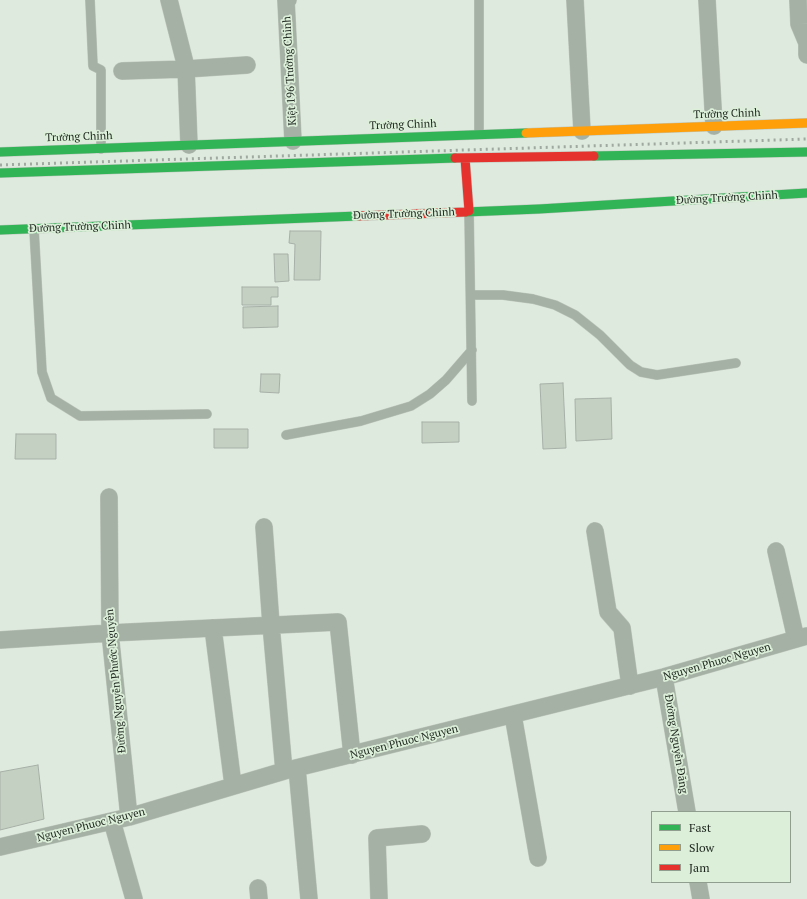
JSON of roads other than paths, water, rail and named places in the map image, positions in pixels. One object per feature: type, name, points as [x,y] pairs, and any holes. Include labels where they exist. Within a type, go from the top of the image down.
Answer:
[{"type":"main road","name":"Trường Chinh","points":[[0,152],[807,123]]},
{"type":"main road","points":[[0,173],[465,158],[807,152]]},
{"type":"main road","points":[[465,158],[469,211]]},
{"type":"main road","name":"Đường Trường Chinh","points":[[0,230],[540,209],[807,193]]},
{"type":"street","points":[[169,0],[186,69],[190,145]]},
{"type":"street","name":"Kiệt 196 Trường Chinh","points":[[287,0],[293,141]]},
{"type":"street","points":[[575,0],[582,131]]},
{"type":"street","points":[[707,0],[714,126]]},
{"type":"street","points":[[798,0],[799,24],[807,43],[807,55]]},
{"type":"street","points":[[122,71],[186,69],[247,64]]},
{"type":"street","name":"Đường Nguyễn Phước Nguyên","points":[[109,497],[110,633],[129,817]]},
{"type":"street","points":[[264,527],[271,625],[309,899]]},
{"type":"street","points":[[595,531],[608,612],[622,628],[630,686]]},
{"type":"street","points":[[776,551],[801,638]]},
{"type":"street","points":[[0,640],[338,622],[352,755]]},
{"type":"street","points":[[213,628],[233,785]]},
{"type":"street","name":"Nguyen Phuoc Nguyen","points":[[0,846],[112,822],[291,769],[630,686],[801,638]]},
{"type":"street","name":"Đường Nguyễn Đăng","points":[[664,677],[687,811]]},
{"type":"street","points":[[513,715],[538,858]]},
{"type":"street","points":[[112,822],[134,899]]},
{"type":"street","points":[[379,899],[376,838],[422,834]]},
{"type":"street","points":[[698,883],[701,899]]},
{"type":"lane","points":[[90,0],[92,66],[101,70],[101,149]]},
{"type":"lane","points":[[479,0],[480,134]]},
{"type":"lane","points":[[469,211],[472,401]]},
{"type":"lane","points":[[34,229],[42,372],[51,398],[80,416],[207,414]]},
{"type":"lane","points":[[470,295],[502,295],[533,299],[555,305],[575,316],[600,334],[630,365],[641,372],[657,375],[736,363]]},
{"type":"lane","points":[[286,435],[360,421],[411,406],[430,394],[446,380],[472,350]]},
{"type":"railway","points":[[0,165],[807,139]]}]
